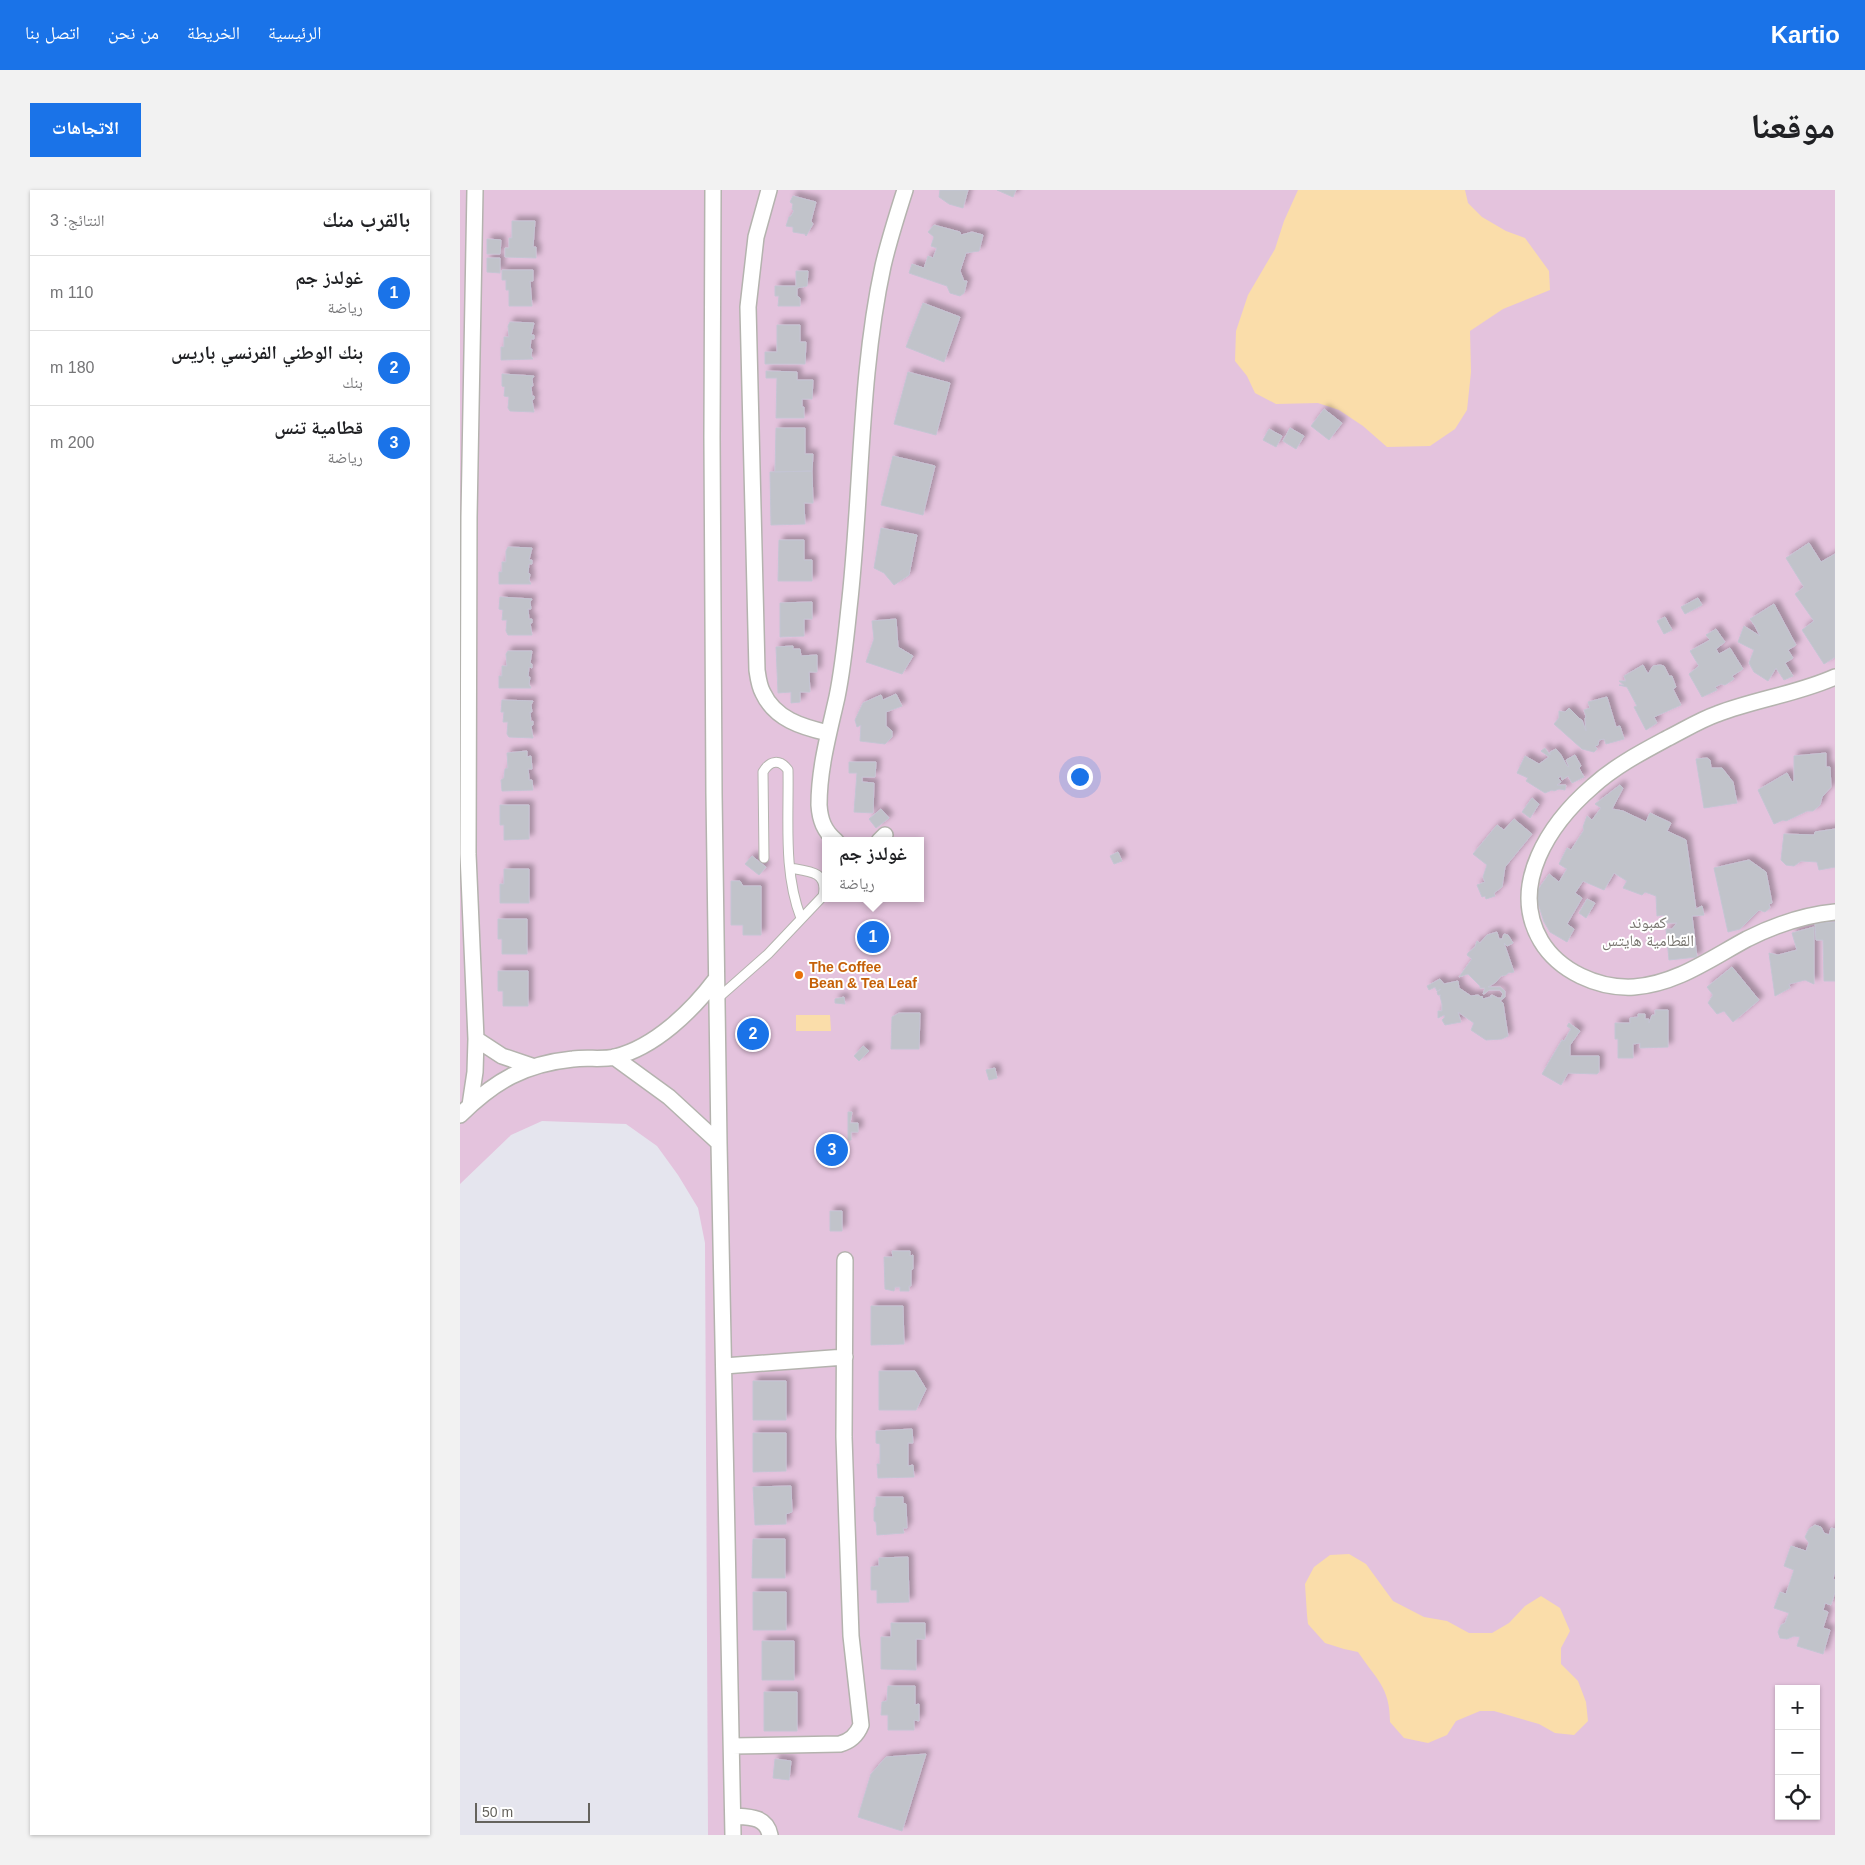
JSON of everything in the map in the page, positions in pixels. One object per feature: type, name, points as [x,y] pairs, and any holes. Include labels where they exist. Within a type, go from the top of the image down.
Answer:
[{"type":"street","points":[[465,1110],[474,1072],[476,1039],[468,854],[464,517],[465,441],[475,190]]},
{"type":"street","points":[[713,190],[712,448],[716,979],[733,1835]]},
{"type":"street","points":[[769,190],[756,237],[748,307],[757,670],[762,692],[772,706],[786,719],[807,728],[828,732]]},
{"type":"street","points":[[832,837],[826,831],[820,819],[820,777],[837,696],[850,606],[874,320],[883,267],[905,190]]},
{"type":"street","points":[[1835,677],[1798,692],[1749,703],[1716,714],[1620,765],[1600,780],[1572,806],[1552,832],[1536,861],[1529,884],[1529,907],[1534,930],[1546,950],[1563,966],[1583,978],[1609,985],[1632,987],[1663,982],[1698,967],[1746,940],[1790,921],[1835,912]]},
{"type":"street","points":[[465,1110],[503,1080],[532,1066],[562,1060],[614,1057],[635,1049],[672,1026],[688,1012],[716,979]]},
{"type":"street","points":[[476,1039],[502,1056],[532,1066]]},
{"type":"street","points":[[614,1057],[669,1097],[719,1143]]},
{"type":"street","points":[[732,1746],[840,1744],[846,1743],[856,1736],[861,1725],[862,1719],[852,1636],[849,1583],[844,1437],[845,1260]]},
{"type":"street","points":[[724,1366],[845,1356]]},
{"type":"street","points":[[733,1816],[760,1819],[768,1827],[770,1835]]},
{"type":"lane","points":[[764,858],[763,772],[767,765],[775,761],[783,763],[788,770],[790,868],[793,894],[801,918]]},
{"type":"lane","points":[[790,868],[815,873],[822,880]]},
{"type":"lane","points":[[717,999],[768,954],[822,897]]},
{"type":"shaded area","points":[[460,190],[1835,190],[1835,1835],[708,1835],[705,1243],[698,1208],[678,1175],[657,1146],[626,1124],[542,1121],[511,1135],[460,1184]]},
{"type":"shaded area","points":[[1298,190],[1465,190],[1468,203],[1482,217],[1506,231],[1525,238],[1549,271],[1550,290],[1503,309],[1470,331],[1471,372],[1467,410],[1455,429],[1430,446],[1387,447],[1363,426],[1339,410],[1318,403],[1276,404],[1255,393],[1247,376],[1235,361],[1236,331],[1248,295],[1275,249],[1284,221]]},
{"type":"shaded area","points":[[796,1015],[830,1015],[831,1031],[796,1031]]},
{"type":"shaded area","points":[[1349,1554],[1366,1564],[1393,1601],[1424,1617],[1447,1621],[1469,1633],[1492,1633],[1509,1623],[1525,1606],[1541,1596],[1560,1608],[1570,1631],[1561,1648],[1561,1664],[1578,1681],[1586,1702],[1588,1721],[1574,1735],[1555,1733],[1539,1724],[1494,1711],[1480,1711],[1456,1721],[1447,1735],[1428,1743],[1404,1738],[1390,1722],[1388,1700],[1381,1684],[1358,1652],[1325,1643],[1308,1624],[1305,1584],[1314,1567],[1330,1555]]},
{"type":"building","points":[[940,190],[968,190],[963,208],[949,204],[939,197]]},
{"type":"building","points":[[997,190],[1016,190],[1013,197]]},
{"type":"building","points":[[793,196],[816,202],[811,221],[813,224],[806,236],[805,234],[793,232],[793,227],[786,226],[789,217],[794,211],[792,209],[793,204],[790,202]]},
{"type":"building","points":[[512,221],[535,221],[533,247],[536,247],[536,258],[505,257],[505,248],[509,248],[509,238],[512,238]]},
{"type":"building","points":[[934,225],[960,232],[961,235],[972,232],[983,235],[979,251],[966,253],[960,271],[964,281],[967,281],[964,293],[960,296],[950,293],[947,286],[909,273],[912,264],[924,268],[928,256],[933,258],[937,248],[931,246],[934,237],[928,232]]},
{"type":"building","points":[[487,239],[501,240],[500,254],[487,254]]},
{"type":"building","points":[[487,258],[500,258],[500,273],[487,272]]},
{"type":"building","points":[[502,270],[533,270],[533,281],[530,281],[532,306],[509,306],[509,290],[506,290],[506,280],[502,280]]},
{"type":"building","points":[[796,271],[808,271],[807,286],[797,288],[800,306],[778,306],[779,296],[775,296],[775,286],[796,286]]},
{"type":"building","points":[[923,303],[960,317],[944,362],[906,347]]},
{"type":"building","points":[[510,322],[534,323],[531,335],[534,335],[534,339],[531,339],[530,349],[532,349],[531,356],[533,359],[501,360],[501,347],[504,347],[504,337],[509,337],[508,326]]},
{"type":"building","points":[[777,325],[800,325],[800,342],[806,342],[805,364],[765,364],[765,352],[777,352]]},
{"type":"building","points":[[766,371],[797,372],[797,380],[813,380],[812,399],[802,399],[804,418],[776,418],[777,378],[766,378]]},
{"type":"building","points":[[908,372],[950,383],[936,435],[894,424]]},
{"type":"building","points":[[502,374],[534,376],[532,379],[533,386],[531,386],[532,396],[534,396],[532,400],[534,412],[510,411],[508,408],[509,397],[504,396],[505,387],[502,386]]},
{"type":"building","points":[[1324,409],[1342,423],[1329,440],[1311,426]]},
{"type":"building","points":[[776,428],[805,428],[805,454],[813,454],[812,471],[775,472]]},
{"type":"building","points":[[1290,428],[1304,436],[1296,449],[1283,441]]},
{"type":"building","points":[[1269,429],[1282,436],[1276,447],[1263,440]]},
{"type":"building","points":[[893,456],[935,466],[923,515],[881,505]]},
{"type":"building","points":[[812,471],[813,503],[804,503],[805,524],[771,525],[770,472]]},
{"type":"building","points":[[881,528],[917,535],[909,575],[894,585],[884,573],[874,568]]},
{"type":"building","points":[[779,540],[804,540],[804,560],[812,560],[812,581],[778,581]]},
{"type":"building","points":[[1809,543],[1821,562],[1835,554],[1835,657],[1824,664],[1802,630],[1814,621],[1795,594],[1804,587],[1786,558]]},
{"type":"building","points":[[508,547],[532,548],[529,560],[532,560],[532,564],[529,564],[528,573],[530,574],[529,580],[531,584],[499,584],[499,572],[502,572],[502,562],[506,562]]},
{"type":"building","points":[[500,597],[532,599],[530,602],[531,609],[528,609],[529,619],[532,619],[532,623],[530,623],[532,635],[508,635],[506,631],[507,620],[502,620],[503,610],[499,609]]},
{"type":"building","points":[[1698,598],[1702,605],[1685,614],[1681,607]]},
{"type":"building","points":[[812,602],[812,619],[804,619],[804,636],[780,637],[780,603]]},
{"type":"building","points":[[1774,604],[1796,645],[1788,650],[1793,658],[1785,663],[1793,676],[1784,680],[1776,668],[1768,681],[1754,672],[1749,663],[1754,650],[1738,642],[1744,626],[1760,636],[1750,619]]},
{"type":"building","points":[[1665,617],[1672,630],[1664,634],[1657,621]]},
{"type":"building","points":[[896,619],[898,647],[913,656],[902,674],[866,662],[874,639],[872,621]]},
{"type":"building","points":[[1716,629],[1725,642],[1716,649],[1719,654],[1730,648],[1743,669],[1732,676],[1734,679],[1725,685],[1721,684],[1715,687],[1717,690],[1702,697],[1689,674],[1699,666],[1690,651],[1710,640],[1706,635]]},
{"type":"building","points":[[793,646],[793,649],[800,649],[801,656],[817,655],[817,672],[809,672],[810,692],[800,692],[800,702],[791,703],[791,692],[778,693],[776,647]]},
{"type":"building","points":[[508,651],[532,651],[530,663],[532,668],[529,667],[528,677],[530,677],[529,684],[531,688],[499,688],[499,676],[502,676],[502,666],[507,666],[506,654]]},
{"type":"building","points":[[1643,665],[1648,674],[1653,666],[1664,666],[1669,676],[1672,676],[1676,687],[1673,689],[1681,705],[1654,717],[1657,723],[1646,730],[1634,707],[1637,706],[1627,687],[1619,685],[1624,685],[1619,681],[1626,681],[1624,676]]},
{"type":"building","points":[[896,694],[902,706],[886,712],[886,726],[892,731],[892,737],[885,744],[860,741],[861,725],[857,727],[855,720],[863,703],[881,695],[883,700]]},
{"type":"building","points":[[1607,697],[1616,727],[1620,726],[1624,739],[1606,744],[1604,739],[1599,740],[1598,745],[1595,746],[1597,749],[1594,752],[1582,749],[1554,724],[1559,718],[1559,711],[1565,712],[1569,708],[1582,720],[1586,731],[1584,710],[1590,708],[1588,702]]},
{"type":"building","points":[[502,700],[533,701],[531,705],[532,712],[530,712],[531,722],[533,721],[531,726],[533,738],[509,737],[507,734],[508,722],[503,722],[504,712],[501,712]]},
{"type":"building","points":[[1545,748],[1550,755],[1550,752],[1556,749],[1569,767],[1566,760],[1575,755],[1584,777],[1572,783],[1568,776],[1562,780],[1561,776],[1558,778],[1561,782],[1557,785],[1566,785],[1565,790],[1552,790],[1545,793],[1526,781],[1528,778],[1517,773],[1525,756],[1539,764],[1549,757],[1541,751]]},
{"type":"building","points":[[527,751],[527,757],[531,756],[532,769],[528,769],[529,780],[532,780],[533,790],[502,791],[501,780],[504,778],[505,769],[508,768],[507,753]]},
{"type":"building","points":[[1826,753],[1826,767],[1830,767],[1831,787],[1822,797],[1820,805],[1813,811],[1807,811],[1786,821],[1783,820],[1774,824],[1758,790],[1787,773],[1792,782],[1794,781],[1794,756]]},
{"type":"building","points":[[1707,758],[1710,760],[1711,768],[1722,768],[1733,782],[1737,803],[1704,808],[1696,759]]},
{"type":"building","points":[[849,762],[876,762],[875,777],[862,777],[862,782],[874,783],[873,813],[854,812],[857,773],[849,773]]},
{"type":"building","points":[[1620,785],[1623,788],[1612,809],[1623,811],[1646,822],[1650,813],[1671,823],[1667,831],[1686,840],[1696,909],[1702,906],[1704,915],[1692,916],[1697,957],[1669,960],[1666,929],[1672,929],[1677,923],[1665,923],[1664,915],[1657,916],[1656,896],[1645,892],[1642,895],[1623,888],[1627,881],[1614,873],[1604,890],[1583,881],[1575,893],[1582,898],[1567,924],[1574,929],[1567,942],[1550,932],[1544,922],[1537,900],[1537,891],[1549,874],[1559,882],[1567,869],[1559,864],[1567,848],[1571,850],[1584,830],[1583,827],[1587,816],[1592,820],[1601,808],[1595,804]]},
{"type":"building","points":[[1532,798],[1539,804],[1530,818],[1522,812]]},
{"type":"building","points":[[500,805],[529,805],[529,839],[504,840],[504,825],[500,825]]},
{"type":"building","points":[[881,809],[889,818],[876,828],[869,819]]},
{"type":"building","points":[[1514,819],[1532,834],[1505,867],[1502,887],[1494,893],[1495,896],[1486,899],[1485,896],[1482,897],[1477,885],[1485,882],[1483,877],[1487,865],[1473,854],[1497,825],[1504,830]]},
{"type":"building","points":[[1835,829],[1835,867],[1819,870],[1817,862],[1801,861],[1794,866],[1786,865],[1781,860],[1784,834],[1814,835],[1815,832]]},
{"type":"building","points":[[1118,852],[1122,861],[1114,864],[1110,856]]},
{"type":"building","points":[[752,856],[766,867],[759,875],[745,864]]},
{"type":"building","points":[[1749,860],[1766,872],[1772,903],[1769,904],[1770,908],[1765,912],[1759,910],[1740,929],[1728,932],[1714,868]]},
{"type":"building","points":[[504,869],[529,869],[529,903],[500,903],[500,884],[504,884]]},
{"type":"building","points":[[731,881],[740,881],[743,886],[761,886],[761,935],[743,935],[743,925],[731,925]]},
{"type":"building","points":[[1587,899],[1595,903],[1586,918],[1579,913]]},
{"type":"building","points":[[498,919],[527,919],[527,954],[502,954],[502,939],[498,939]]},
{"type":"building","points":[[1835,922],[1835,981],[1824,981],[1823,940],[1816,940],[1815,923]]},
{"type":"building","points":[[1814,927],[1814,984],[1805,980],[1789,984],[1790,988],[1775,996],[1769,953],[1778,955],[1797,950],[1792,933]]},
{"type":"building","points":[[1497,932],[1499,939],[1502,939],[1504,934],[1508,935],[1513,943],[1507,946],[1504,943],[1514,972],[1501,976],[1488,987],[1500,987],[1505,991],[1505,997],[1500,1001],[1503,1003],[1508,1036],[1502,1039],[1486,1040],[1471,1030],[1474,1023],[1458,1012],[1461,1022],[1445,1025],[1442,1020],[1445,1017],[1444,1015],[1438,1018],[1438,1011],[1442,1011],[1442,1004],[1441,995],[1438,995],[1437,992],[1441,989],[1437,991],[1435,987],[1429,990],[1427,986],[1440,979],[1444,984],[1458,981],[1459,988],[1471,996],[1482,996],[1483,999],[1492,997],[1490,996],[1492,995],[1501,998],[1503,994],[1500,990],[1489,990],[1483,994],[1485,988],[1480,988],[1468,974],[1459,977],[1472,959],[1467,955],[1475,947],[1477,941],[1480,943],[1487,935]]},
{"type":"building","points":[[1732,967],[1759,1000],[1733,1022],[1724,1011],[1717,1014],[1708,1003],[1713,995],[1707,987]]},
{"type":"building","points":[[498,971],[528,971],[528,1006],[503,1006],[503,991],[498,991]]},
{"type":"building","points":[[844,997],[845,1004],[835,1003],[835,999]]},
{"type":"building","points":[[1655,1010],[1668,1010],[1668,1047],[1640,1048],[1640,1043],[1633,1044],[1633,1058],[1618,1058],[1618,1039],[1615,1039],[1615,1023],[1630,1023],[1630,1018],[1638,1017],[1638,1014],[1645,1014],[1645,1019],[1649,1019],[1649,1023],[1652,1015],[1655,1015]]},
{"type":"building","points":[[899,1013],[920,1013],[919,1049],[891,1049],[892,1017]]},
{"type":"building","points":[[1569,1023],[1580,1031],[1570,1045],[1570,1056],[1599,1056],[1599,1072],[1597,1074],[1568,1073],[1561,1085],[1542,1074],[1562,1040],[1564,1041],[1571,1029],[1567,1026]]},
{"type":"building","points":[[863,1046],[869,1051],[859,1061],[854,1056]]},
{"type":"building","points":[[995,1068],[997,1078],[989,1080],[986,1070]]},
{"type":"building","points":[[848,1112],[852,1112],[850,1123],[858,1123],[858,1132],[851,1132],[851,1140],[848,1140]]},
{"type":"building","points":[[830,1211],[842,1211],[842,1231],[830,1231]]},
{"type":"building","points":[[892,1251],[910,1251],[910,1256],[913,1255],[913,1269],[911,1270],[911,1286],[909,1286],[909,1291],[900,1291],[900,1287],[895,1287],[894,1291],[885,1289],[884,1257],[893,1257]]},
{"type":"building","points":[[871,1306],[903,1306],[904,1344],[871,1345]]},
{"type":"building","points":[[879,1371],[915,1371],[926,1389],[916,1410],[879,1410]]},
{"type":"building","points":[[753,1381],[786,1381],[786,1420],[753,1420]]},
{"type":"building","points":[[912,1429],[913,1443],[908,1443],[908,1466],[913,1465],[914,1477],[878,1478],[877,1464],[880,1464],[880,1444],[876,1443],[876,1431]]},
{"type":"building","points":[[753,1433],[786,1433],[786,1471],[753,1472]]},
{"type":"building","points":[[791,1486],[792,1512],[786,1514],[786,1524],[755,1525],[753,1487]]},
{"type":"building","points":[[876,1497],[903,1497],[903,1503],[906,1504],[907,1528],[903,1528],[904,1533],[877,1535],[876,1522],[874,1521]]},
{"type":"building","points":[[1815,1525],[1821,1527],[1824,1533],[1829,1535],[1831,1528],[1835,1529],[1835,1571],[1833,1579],[1835,1580],[1835,1592],[1831,1605],[1825,1603],[1823,1610],[1828,1612],[1823,1628],[1830,1630],[1823,1654],[1797,1646],[1800,1637],[1780,1638],[1778,1632],[1781,1625],[1785,1623],[1789,1613],[1774,1608],[1780,1592],[1786,1594],[1794,1570],[1784,1566],[1791,1546],[1806,1551],[1809,1543],[1805,1537],[1809,1529]]},
{"type":"building","points":[[753,1539],[785,1539],[785,1578],[752,1578]]},
{"type":"building","points":[[908,1557],[909,1602],[877,1603],[877,1590],[871,1590],[871,1567],[879,1566],[879,1558]]},
{"type":"building","points":[[753,1592],[786,1592],[786,1630],[753,1630]]},
{"type":"building","points":[[891,1623],[925,1623],[925,1639],[916,1639],[916,1670],[881,1669],[881,1637],[891,1637]]},
{"type":"building","points":[[762,1641],[794,1641],[794,1680],[762,1680]]},
{"type":"building","points":[[888,1686],[915,1686],[915,1705],[919,1704],[919,1721],[914,1720],[914,1730],[888,1730],[888,1715],[881,1715],[882,1702],[887,1701]]},
{"type":"building","points":[[764,1692],[797,1692],[797,1731],[764,1731]]},
{"type":"building","points":[[926,1754],[902,1831],[858,1817],[871,1774],[886,1757]]},
{"type":"building","points":[[775,1759],[791,1761],[789,1780],[773,1778]]},
{"type":"place","name":"غولدز جم","points":[[873,937]]},
{"type":"place","name":"The Coffee Bean & Tea Leaf","points":[[799,975]]},
{"type":"place","name":"بنك الوطني الفرنسي باريس","points":[[753,1034]]},
{"type":"place","name":"قطامية تنس","points":[[832,1150]]},
{"type":"district","name":"كمبوند القطامية هايتس","points":[[1648,931]]}]
